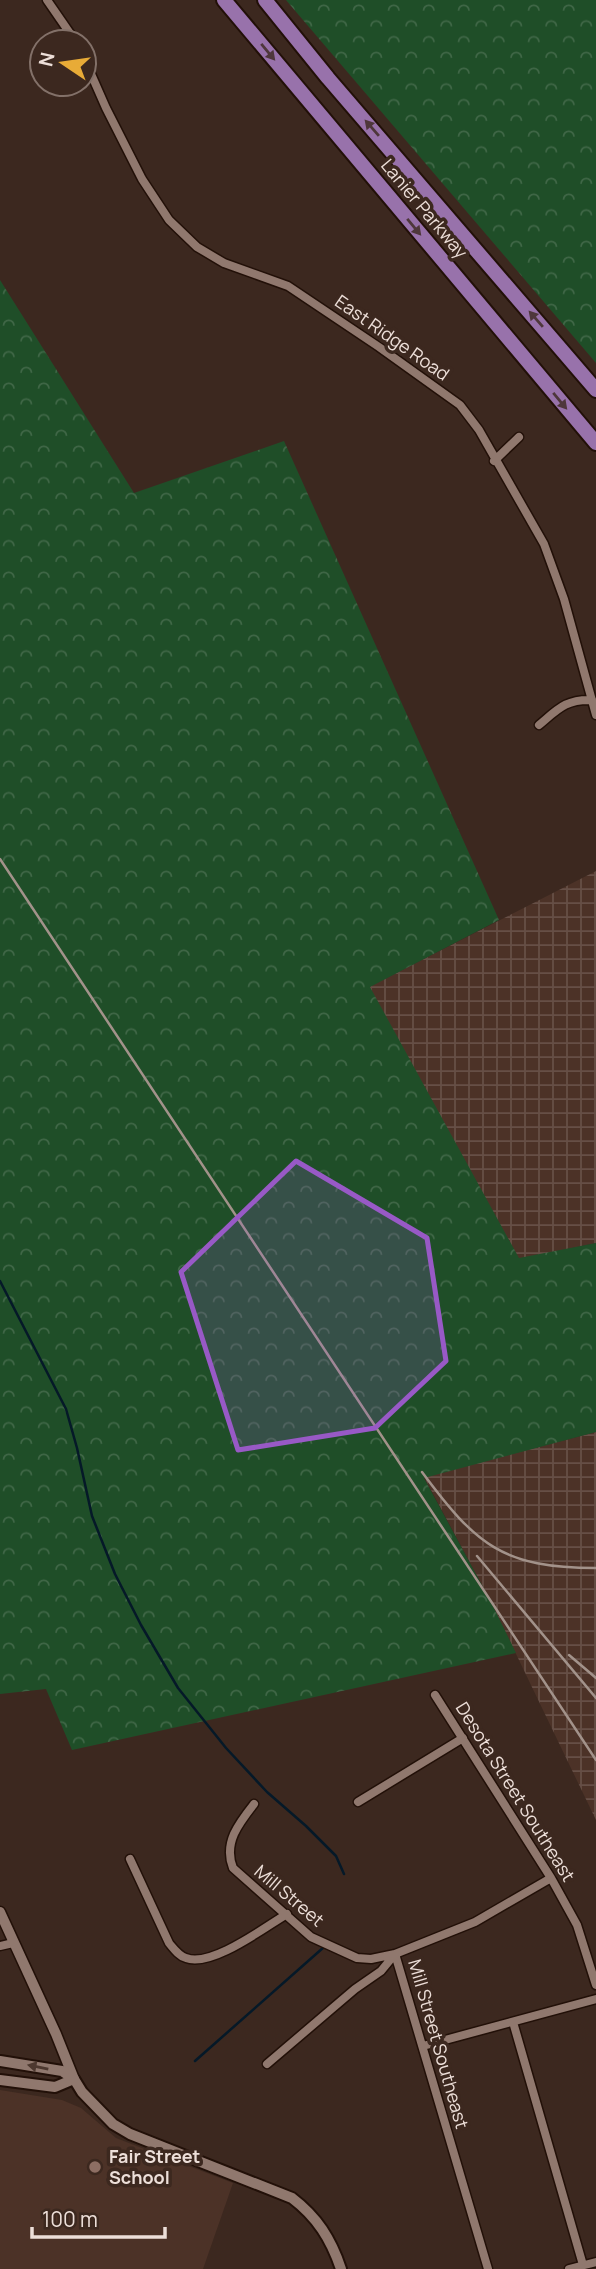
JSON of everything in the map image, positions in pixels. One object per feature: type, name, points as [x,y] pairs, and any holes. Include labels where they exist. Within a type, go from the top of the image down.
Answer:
[{"type":"highway","name":"Lanier Parkway","points":[[224,0],[596,443]]},
{"type":"highway","name":"Lanier Parkway","points":[[265,0],[328,78],[596,390]]},
{"type":"main road","points":[[0,2061],[62,2071],[74,2079],[82,2092],[113,2124],[130,2134],[292,2198],[321,2226],[341,2269]]},
{"type":"main road","points":[[0,2080],[55,2088],[74,2079]]},
{"type":"street","points":[[47,0],[66,28]]},
{"type":"street","name":"East Ridge Road","points":[[98,90],[142,179],[169,220],[197,247],[224,263],[288,286],[460,405],[478,430],[544,544],[564,599],[596,715]]},
{"type":"street","points":[[494,461],[519,437]]},
{"type":"street","points":[[539,725],[557,709],[575,699],[593,700]]},
{"type":"street","name":"Desota Street Southeast","points":[[435,1695],[551,1878],[577,1926],[596,1985]]},
{"type":"street","points":[[358,1802],[463,1738]]},
{"type":"street","name":"Mill Street","points":[[254,1804],[236,1827],[231,1843],[230,1861],[237,1874],[311,1937],[357,1958],[371,1959],[396,1954]]},
{"type":"street","points":[[130,1859],[169,1944],[185,1958],[203,1959],[223,1952],[287,1914]]},
{"type":"street","name":"Mill Street Southeast","points":[[488,2269],[396,1954],[475,1922],[514,1902],[551,1878]]},
{"type":"street","points":[[0,1912],[74,2079]]},
{"type":"street","points":[[0,1946],[13,1943]]},
{"type":"street","points":[[267,2064],[355,1989],[381,1971],[396,1954]]},
{"type":"street","points":[[423,2046],[596,1999]]},
{"type":"street","points":[[513,2022],[583,2265]]},
{"type":"street","points":[[569,2269],[596,2262]]},
{"type":"highlighted area","points":[[296,1161],[427,1238],[446,1361],[375,1428],[238,1450],[181,1272]]},
{"type":"shaded area","points":[[596,871],[596,1243],[519,1259],[369,987]]},
{"type":"shaded area","points":[[596,1432],[596,1820],[490,1600],[424,1477]]},
{"type":"shaded area","name":"Fair Street School","points":[[0,2090],[62,2100],[81,2108],[116,2138],[233,2183],[203,2269],[0,2269]]},
{"type":"green space","points":[[286,0],[596,0],[596,363],[297,13]]},
{"type":"green space","points":[[0,280],[134,493],[284,441],[499,920],[370,987],[519,1258],[596,1243],[596,1432],[424,1478],[516,1653],[72,1750],[46,1689],[0,1694]]},
{"type":"waterway","points":[[0,1281],[66,1409],[92,1516],[115,1574],[141,1625],[178,1688],[226,1748],[267,1792],[336,1856],[344,1874]]},
{"type":"waterway","points":[[195,2061],[324,1947]]},
{"type":"railway","points":[[0,859],[596,1760]]},
{"type":"railway","points":[[422,1472],[459,1518],[494,1547],[514,1557],[537,1563],[596,1568]]},
{"type":"railway","points":[[477,1556],[596,1698]]},
{"type":"railway","points":[[569,1655],[596,1678]]},
{"type":"place","name":"Fair Street School","points":[[95,2167]]}]
